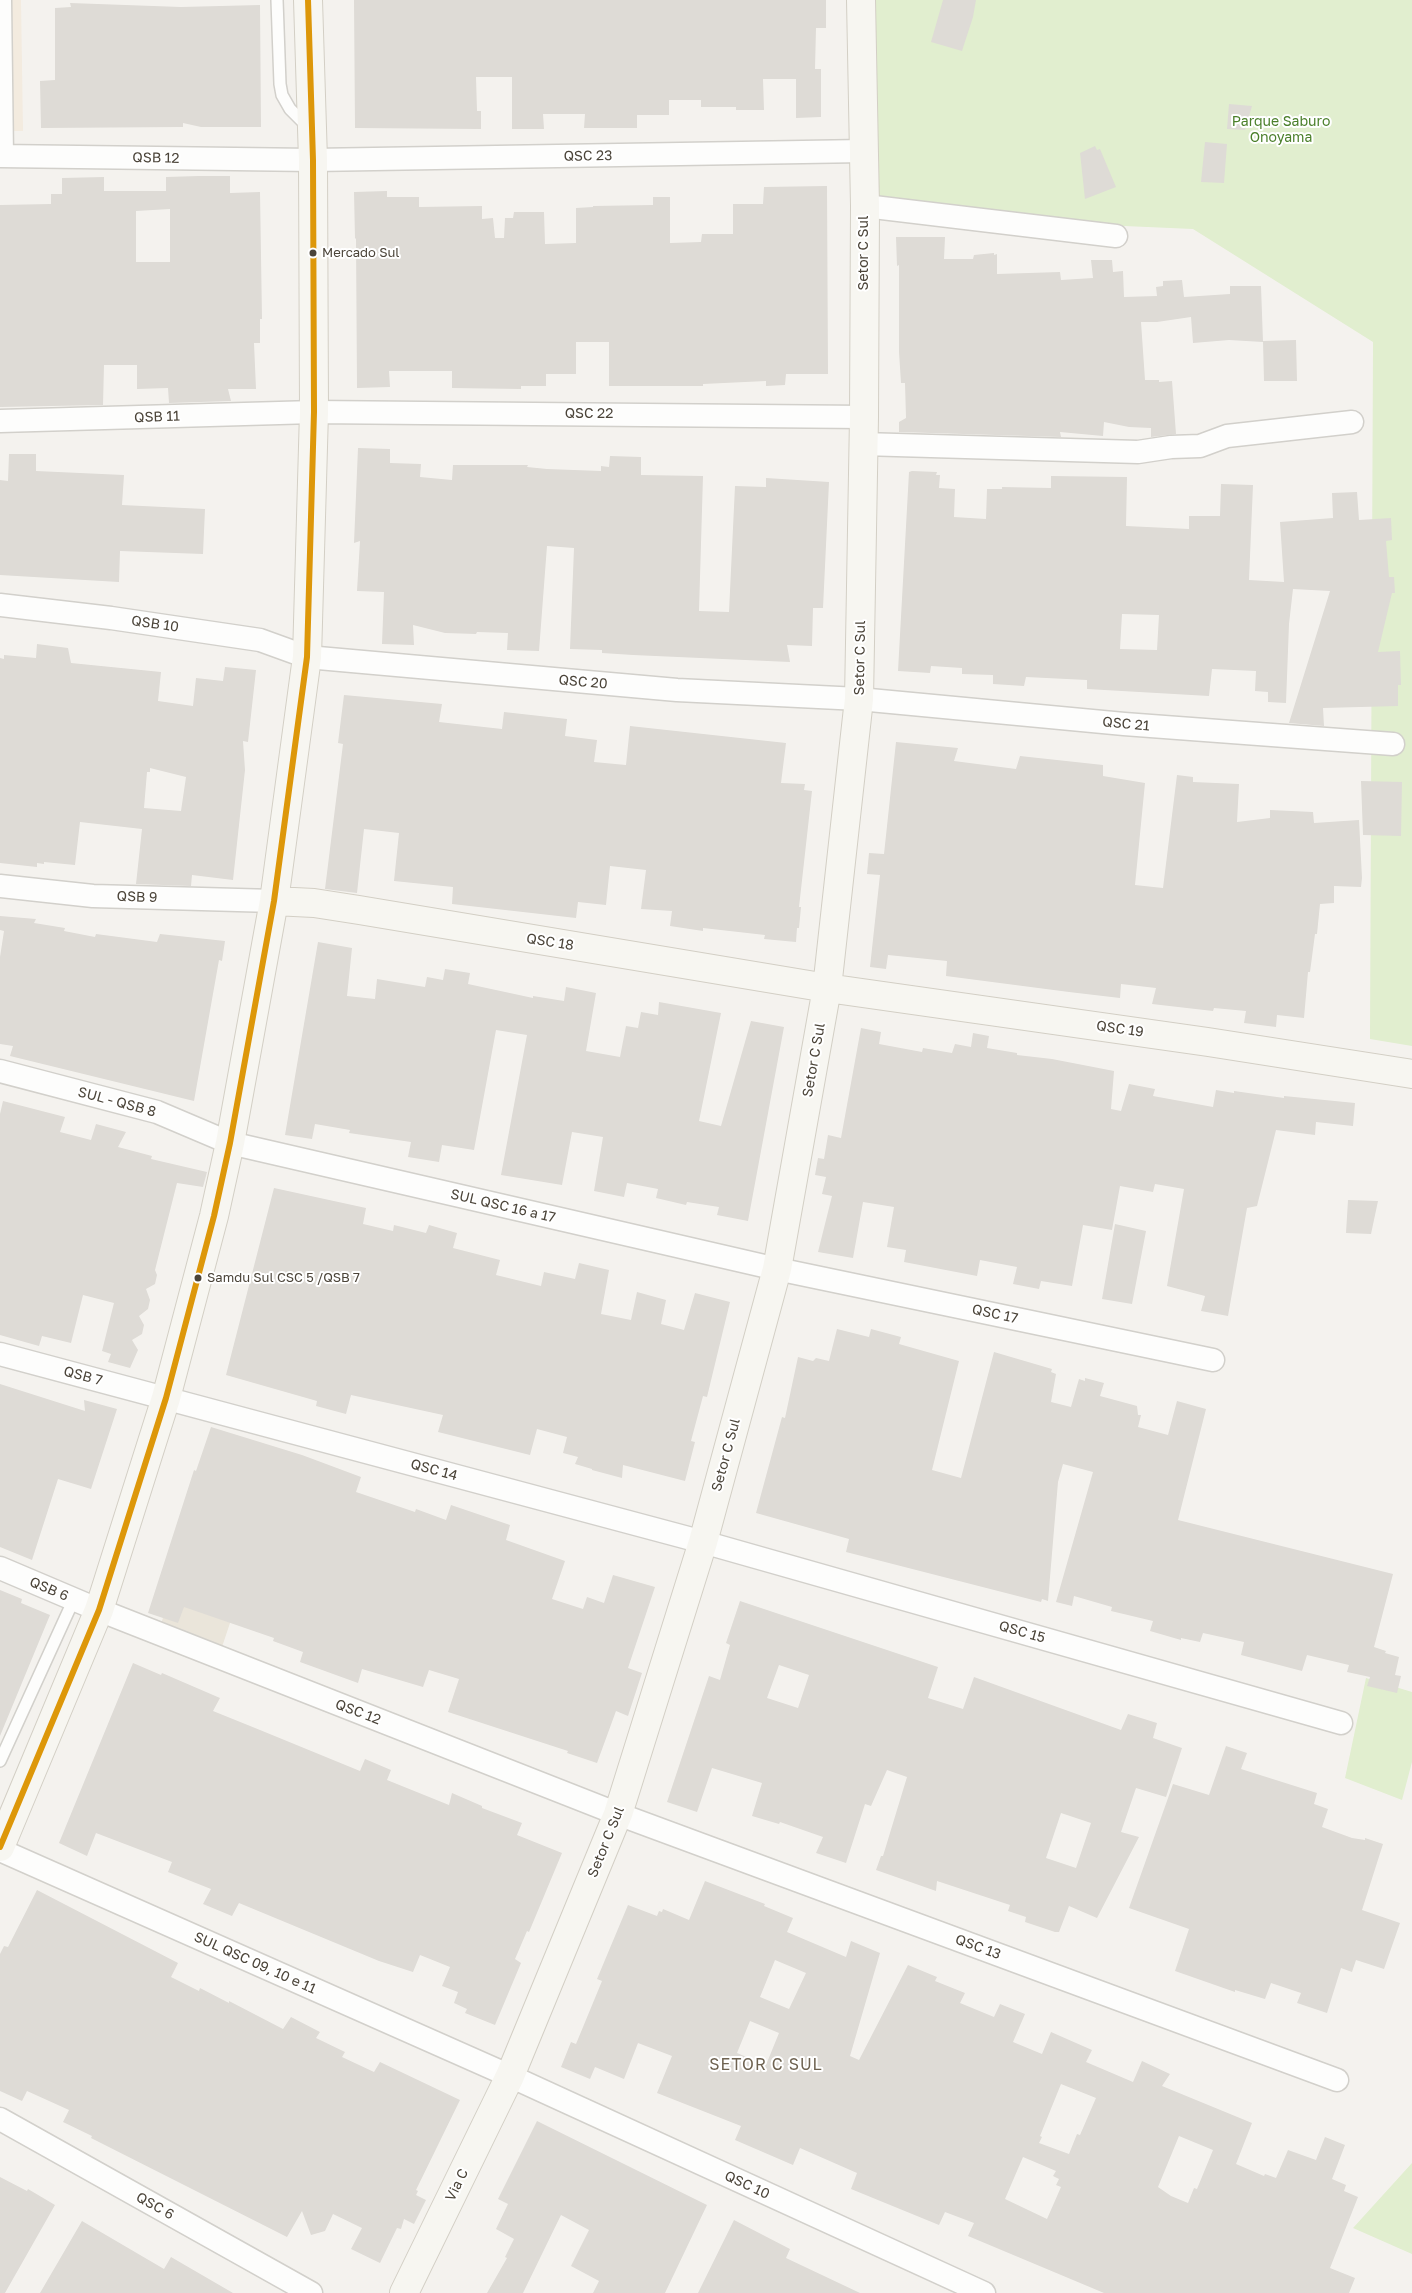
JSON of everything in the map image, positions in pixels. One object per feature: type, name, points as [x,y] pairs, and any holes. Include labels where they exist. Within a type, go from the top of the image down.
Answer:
[{"type":"street","points":[[0,0],[1,156]]},
{"type":"street","points":[[0,1849],[86,1604],[166,1398],[200,1269],[230,1143],[274,901],[308,657],[314,412],[313,160],[308,0]]},
{"type":"street","name":"Setor C Sul","points":[[510,2076],[618,1814],[703,1542],[777,1269],[827,988],[859,699],[862,444],[864,417],[865,206],[861,0]]},
{"type":"street","name":"QSC 23","points":[[313,160],[864,151]]},
{"type":"street","name":"QSB 12","points":[[1,156],[313,160]]},
{"type":"street","points":[[865,206],[1116,236]]},
{"type":"street","name":"QSC 22","points":[[314,412],[864,417]]},
{"type":"street","name":"QSB 11","points":[[0,421],[314,412]]},
{"type":"street","points":[[862,444],[1138,452],[1171,447],[1200,446],[1227,436],[1352,422]]},
{"type":"street","name":"QSB 10","points":[[0,604],[260,640],[308,657]]},
{"type":"street","name":"QSC 20","points":[[308,657],[677,690],[859,699]]},
{"type":"street","name":"QSC 21","points":[[859,699],[1124,724],[1393,744]]},
{"type":"street","name":"QSB 9","points":[[0,886],[93,896],[274,901]]},
{"type":"street","name":"QSC 18","points":[[274,901],[314,903],[359,910],[827,988]]},
{"type":"street","name":"QSC 19","points":[[827,988],[1218,1043],[1412,1074]]},
{"type":"street","name":"SUL - QSB 8","points":[[0,1071],[156,1112],[230,1143]]},
{"type":"street","name":"SUL QSC 16 a 17","points":[[230,1143],[777,1269]]},
{"type":"street","name":"QSC 17","points":[[777,1269],[1213,1360]]},
{"type":"street","name":"QSB 7","points":[[0,1354],[166,1398]]},
{"type":"street","name":"QSC 14","points":[[166,1398],[703,1542]]},
{"type":"street","name":"QSC 15","points":[[703,1542],[1341,1723]]},
{"type":"street","name":"QSB 6","points":[[0,1568],[86,1604]]},
{"type":"street","name":"QSC 12","points":[[86,1604],[618,1814]]},
{"type":"street","name":"QSC 13","points":[[618,1814],[1337,2080]]},
{"type":"street","name":"SUL QSC 09, 10 e 11","points":[[0,1849],[510,2076]]},
{"type":"street","name":"Via C","points":[[404,2293],[510,2076]]},
{"type":"street","name":"QSC 10","points":[[510,2076],[984,2293]]},
{"type":"street","name":"QSC 6","points":[[0,2119],[311,2293]]},
{"type":"lane","points":[[277,0],[282,95],[290,109],[312,131]]},
{"type":"lane","points":[[0,1761],[86,1604]]},
{"type":"shaded area","points":[[0,0],[21,0],[23,131],[0,131]]},
{"type":"shaded area","points":[[193,1524],[256,1545],[222,1647],[161,1624]]},
{"type":"green space","name":"Parque Saburo Onoyama","points":[[853,0],[1412,0],[1412,1046],[1370,1039],[1373,342],[1193,229],[850,214]]},
{"type":"green space","points":[[1366,1678],[1412,1692],[1412,1762],[1402,1800],[1345,1778]]},
{"type":"green space","points":[[1412,2163],[1412,2254],[1353,2228]]},
{"type":"building","points":[[354,0],[826,0],[826,28],[816,28],[815,69],[821,69],[821,117],[796,118],[796,79],[763,79],[764,110],[736,110],[736,107],[701,107],[701,100],[669,100],[669,115],[637,115],[637,128],[584,128],[585,114],[543,114],[544,129],[512,129],[512,77],[476,77],[477,111],[481,111],[481,129],[355,128]]},
{"type":"building","points":[[943,0],[976,0],[973,17],[962,51],[931,42]]},
{"type":"building","points":[[70,3],[181,7],[260,5],[261,127],[201,127],[183,123],[183,127],[41,128],[40,81],[55,80],[55,8],[71,7]]},
{"type":"building","points":[[1229,104],[1252,106],[1245,130],[1227,129]]},
{"type":"building","points":[[1205,142],[1227,144],[1224,183],[1201,182]]},
{"type":"building","points":[[1095,146],[1097,150],[1100,149],[1116,187],[1085,199],[1080,153]]},
{"type":"building","points":[[230,176],[230,193],[260,192],[262,319],[260,319],[260,343],[254,343],[256,389],[228,389],[231,401],[169,403],[168,388],[137,389],[137,365],[104,365],[103,405],[0,407],[0,205],[51,204],[51,194],[62,194],[62,178],[104,177],[104,191],[166,191],[166,177]],"holes":[[[170,209],[170,262],[136,262],[136,211]]]},
{"type":"building","points":[[827,186],[828,374],[786,374],[785,385],[766,386],[766,381],[703,384],[703,386],[609,386],[609,342],[576,342],[576,374],[546,374],[546,386],[521,386],[521,389],[452,388],[452,371],[389,371],[390,387],[357,388],[354,192],[387,191],[387,197],[419,197],[419,207],[482,206],[482,219],[493,218],[495,238],[504,238],[505,218],[513,218],[514,212],[544,212],[545,244],[576,243],[576,208],[653,205],[653,197],[670,197],[670,243],[701,242],[702,234],[733,234],[733,204],[763,204],[764,187]]},
{"type":"building","points":[[896,237],[945,237],[944,259],[973,259],[974,255],[997,254],[997,274],[1060,272],[1061,280],[1093,278],[1091,260],[1112,260],[1113,272],[1123,271],[1124,297],[1157,296],[1156,287],[1163,286],[1163,281],[1182,280],[1184,297],[1230,294],[1230,286],[1261,286],[1263,342],[1229,340],[1193,343],[1191,317],[1157,322],[1141,322],[1145,380],[1172,381],[1176,434],[1151,437],[1151,428],[1129,427],[1104,422],[1103,436],[1060,432],[1061,437],[899,432],[899,422],[906,418],[905,383],[901,383],[899,352],[899,265],[897,266]]},
{"type":"building","points":[[1296,340],[1297,381],[1264,381],[1263,341]]},
{"type":"building","points":[[358,448],[390,449],[390,463],[421,464],[420,477],[452,480],[453,465],[528,465],[527,467],[547,469],[601,471],[601,466],[609,467],[610,456],[641,457],[641,475],[703,476],[699,611],[729,612],[735,486],[766,487],[766,478],[829,482],[823,608],[813,608],[812,646],[787,645],[790,662],[633,655],[602,653],[602,650],[570,649],[574,548],[547,546],[539,651],[507,650],[508,633],[445,633],[413,625],[414,645],[382,644],[384,592],[357,591],[360,541],[354,543]]},
{"type":"building","points":[[9,454],[36,454],[36,471],[124,475],[122,505],[205,509],[203,554],[120,551],[119,582],[0,575],[0,480],[8,481]]},
{"type":"building","points":[[909,472],[937,472],[936,475],[940,475],[939,488],[955,489],[954,517],[986,519],[987,489],[1002,489],[1002,487],[1051,488],[1051,476],[1127,477],[1126,526],[1189,529],[1189,516],[1220,516],[1221,484],[1253,485],[1249,580],[1284,582],[1280,522],[1333,518],[1332,493],[1357,492],[1359,520],[1391,518],[1392,540],[1386,541],[1389,577],[1394,577],[1395,593],[1392,593],[1378,652],[1400,651],[1401,685],[1398,685],[1398,706],[1323,708],[1324,726],[1289,723],[1330,591],[1293,589],[1289,624],[1286,703],[1268,702],[1268,692],[1255,691],[1256,671],[1212,669],[1209,696],[1087,689],[1087,680],[1026,677],[1024,686],[993,684],[993,675],[962,674],[962,668],[931,666],[930,673],[898,671]],"holes":[[[1122,614],[1159,615],[1157,650],[1120,649]]]},
{"type":"building","points":[[37,644],[68,648],[71,663],[161,672],[158,701],[193,706],[196,678],[223,681],[225,667],[256,670],[248,742],[243,741],[245,770],[233,880],[192,875],[191,886],[136,884],[142,829],[80,822],[75,865],[44,862],[44,864],[37,863],[37,867],[0,863],[0,658],[4,659],[4,655],[36,658]],"holes":[[[150,768],[186,777],[181,811],[144,808],[147,772],[150,772]]]},
{"type":"building","points":[[344,695],[442,704],[439,722],[502,729],[504,712],[567,719],[565,736],[597,740],[594,762],[626,765],[630,726],[786,743],[781,783],[805,784],[804,790],[812,791],[799,907],[801,907],[799,928],[797,928],[796,942],[764,939],[765,935],[703,928],[703,931],[670,926],[672,911],[641,909],[646,870],[610,866],[606,905],[578,902],[576,918],[452,904],[453,887],[394,881],[399,833],[364,829],[357,893],[325,889],[343,744],[338,743]]},
{"type":"building","points":[[896,742],[958,748],[954,761],[1016,769],[1020,756],[1103,765],[1103,776],[1145,783],[1135,885],[1163,888],[1177,775],[1193,777],[1193,782],[1239,784],[1237,822],[1270,818],[1270,810],[1313,812],[1314,823],[1359,820],[1361,887],[1334,886],[1334,903],[1320,904],[1317,934],[1315,934],[1310,972],[1308,972],[1304,1018],[1277,1015],[1276,1027],[1244,1023],[1246,1011],[1214,1008],[1213,1011],[1152,1004],[1156,988],[1121,984],[1120,998],[946,976],[947,961],[888,955],[886,969],[870,967],[880,875],[867,874],[869,853],[884,854]]},
{"type":"building","points":[[1361,781],[1402,782],[1401,836],[1363,835]]},
{"type":"building","points":[[0,916],[36,919],[34,923],[65,928],[64,931],[95,937],[96,934],[157,942],[160,934],[225,941],[222,961],[219,960],[194,1101],[10,1056],[13,1046],[0,1044],[0,957],[4,931],[0,930]]},
{"type":"building","points":[[318,942],[352,948],[347,996],[375,999],[377,979],[425,987],[427,977],[443,980],[445,969],[470,973],[468,984],[533,998],[533,996],[564,1001],[566,987],[596,993],[586,1051],[620,1057],[626,1026],[638,1028],[641,1012],[658,1015],[659,1002],[721,1013],[699,1121],[721,1126],[751,1021],[784,1027],[748,1221],[717,1215],[719,1207],[687,1202],[686,1205],[656,1198],[658,1189],[627,1183],[624,1197],[594,1191],[603,1137],[572,1132],[562,1185],[501,1175],[527,1035],[496,1030],[474,1150],[442,1145],[439,1162],[408,1157],[411,1142],[349,1133],[350,1130],[315,1124],[312,1139],[285,1135]]},
{"type":"building","points":[[861,1028],[881,1032],[879,1044],[922,1052],[923,1048],[952,1053],[955,1044],[971,1047],[973,1033],[989,1036],[987,1048],[1017,1053],[1017,1055],[1052,1059],[1114,1071],[1111,1109],[1121,1111],[1129,1084],[1155,1089],[1153,1096],[1213,1107],[1216,1090],[1284,1098],[1284,1096],[1355,1103],[1353,1126],[1316,1122],[1315,1135],[1276,1130],[1257,1206],[1247,1208],[1228,1316],[1201,1311],[1205,1296],[1167,1286],[1184,1189],[1155,1184],[1153,1192],[1120,1186],[1112,1230],[1083,1225],[1072,1286],[1041,1281],[1039,1289],[1013,1284],[1017,1267],[980,1260],[977,1276],[904,1262],[906,1250],[887,1247],[894,1207],[863,1202],[853,1258],[818,1252],[832,1196],[822,1194],[826,1177],[815,1175],[818,1158],[824,1159],[828,1135],[841,1138]]},
{"type":"building","points":[[3,1101],[65,1117],[60,1132],[91,1140],[96,1124],[126,1132],[118,1147],[152,1156],[151,1159],[207,1172],[203,1187],[177,1183],[155,1270],[157,1275],[155,1284],[146,1289],[150,1300],[148,1309],[139,1316],[144,1325],[142,1334],[132,1340],[138,1350],[130,1368],[108,1362],[111,1354],[102,1351],[114,1303],[83,1295],[71,1343],[42,1336],[39,1346],[0,1335],[0,1114]]},
{"type":"building","points":[[274,1188],[366,1208],[363,1224],[393,1231],[394,1225],[426,1233],[429,1225],[457,1233],[453,1248],[500,1260],[496,1275],[541,1286],[544,1272],[575,1279],[579,1263],[609,1270],[601,1314],[631,1320],[637,1292],[666,1300],[661,1324],[684,1330],[695,1293],[730,1302],[707,1397],[703,1396],[691,1441],[695,1442],[685,1481],[623,1465],[622,1478],[592,1470],[575,1464],[578,1457],[563,1453],[567,1437],[537,1429],[530,1455],[438,1432],[443,1415],[351,1395],[346,1414],[316,1406],[317,1401],[226,1375]]},
{"type":"building","points":[[1348,1200],[1378,1201],[1371,1234],[1346,1233]]},
{"type":"building","points":[[1115,1224],[1146,1231],[1132,1304],[1102,1299]]},
{"type":"building","points":[[837,1329],[869,1337],[871,1329],[901,1337],[899,1344],[959,1361],[932,1470],[961,1478],[994,1352],[1052,1369],[1051,1372],[1056,1374],[1051,1402],[1071,1407],[1079,1379],[1085,1381],[1085,1378],[1104,1383],[1100,1396],[1137,1406],[1138,1415],[1141,1415],[1138,1427],[1168,1435],[1177,1401],[1206,1409],[1178,1520],[1393,1574],[1374,1647],[1399,1657],[1395,1675],[1401,1676],[1397,1693],[1367,1686],[1370,1677],[1347,1672],[1349,1665],[1307,1655],[1302,1671],[1241,1655],[1244,1642],[1203,1633],[1200,1642],[1181,1638],[1181,1640],[1150,1631],[1153,1621],[1111,1611],[1112,1607],[1074,1596],[1072,1606],[1056,1602],[1093,1472],[1063,1464],[1058,1482],[1048,1601],[1042,1599],[1041,1602],[846,1552],[849,1539],[756,1513],[782,1417],[785,1418],[798,1357],[813,1361],[816,1358],[829,1361]]},
{"type":"building","points":[[0,1384],[85,1411],[84,1400],[117,1409],[91,1489],[58,1479],[32,1560],[0,1547]]},
{"type":"building","points":[[211,1427],[302,1455],[361,1477],[356,1492],[415,1512],[416,1509],[446,1520],[451,1505],[510,1525],[506,1540],[565,1561],[552,1599],[583,1609],[587,1597],[604,1603],[613,1575],[655,1587],[628,1668],[642,1673],[628,1716],[616,1711],[597,1763],[567,1753],[568,1751],[448,1712],[459,1679],[429,1670],[423,1687],[362,1669],[358,1683],[300,1662],[303,1652],[273,1641],[274,1638],[184,1607],[178,1623],[148,1613],[194,1470],[196,1471]]},
{"type":"building","points":[[0,1590],[22,1599],[21,1603],[50,1615],[0,1736]]},
{"type":"building","points":[[740,1601],[938,1667],[928,1698],[963,1709],[974,1677],[1121,1730],[1128,1714],[1157,1723],[1153,1738],[1182,1748],[1166,1797],[1136,1788],[1121,1832],[1139,1837],[1097,1918],[1069,1906],[1059,1932],[1055,1932],[1025,1922],[1026,1917],[1008,1911],[1010,1905],[937,1881],[936,1891],[876,1870],[881,1856],[883,1856],[907,1777],[887,1770],[871,1806],[865,1804],[846,1863],[816,1853],[823,1837],[780,1822],[779,1824],[752,1816],[762,1783],[712,1768],[697,1812],[667,1802],[709,1676],[720,1680],[730,1645],[726,1643]],"holes":[[[779,1665],[809,1675],[798,1708],[767,1698]],[[1061,1813],[1091,1823],[1076,1868],[1046,1858]]]},
{"type":"building","points":[[133,1663],[161,1675],[162,1673],[220,1698],[213,1711],[360,1771],[365,1759],[391,1770],[387,1780],[449,1805],[452,1793],[482,1806],[482,1808],[522,1823],[517,1835],[562,1853],[529,1932],[527,1931],[515,1959],[521,1963],[495,2025],[465,2013],[467,2009],[454,2003],[458,1992],[442,1986],[450,1967],[420,1955],[413,1972],[379,1961],[239,1903],[232,1916],[203,1904],[211,1889],[168,1872],[172,1862],[96,1833],[87,1856],[59,1843]]},
{"type":"building","points":[[1226,1746],[1247,1753],[1241,1769],[1317,1793],[1314,1804],[1328,1809],[1322,1827],[1352,1838],[1365,1840],[1365,1838],[1383,1844],[1362,1910],[1400,1923],[1384,1969],[1356,1960],[1352,1972],[1341,1968],[1327,2013],[1297,2003],[1301,1993],[1271,1983],[1265,1999],[1235,1990],[1235,1992],[1175,1971],[1189,1929],[1129,1908],[1173,1784],[1209,1795]]},
{"type":"building","points":[[705,1881],[765,1904],[764,1906],[793,1918],[787,1932],[846,1957],[851,1941],[880,1953],[850,2056],[859,2060],[908,1965],[937,1977],[935,1981],[965,1993],[960,2003],[994,2017],[1000,2004],[1025,2014],[1013,2042],[1042,2054],[1051,2032],[1092,2050],[1086,2062],[1133,2082],[1142,2061],[1170,2074],[1162,2086],[1252,2123],[1236,2164],[1264,2176],[1265,2174],[1276,2178],[1288,2150],[1316,2160],[1325,2137],[1345,2145],[1332,2179],[1346,2185],[1344,2191],[1358,2197],[1330,2268],[1355,2278],[1349,2293],[1104,2293],[968,2236],[974,2223],[945,2212],[939,2225],[851,2189],[857,2173],[800,2148],[793,2165],[735,2140],[741,2126],[657,2093],[672,2056],[638,2043],[624,2079],[595,2067],[590,2079],[561,2067],[571,2042],[576,2044],[602,1981],[597,1979],[628,1905],[657,1916],[659,1911],[662,1912],[663,1909],[689,1920]],"holes":[[[775,1960],[806,1973],[789,2009],[760,1997]],[[750,2021],[779,2033],[766,2065],[737,2053]],[[1061,2084],[1096,2098],[1080,2135],[1077,2134],[1069,2154],[1039,2143],[1042,2137],[1040,2136]],[[1179,2136],[1213,2150],[1197,2189],[1194,2188],[1188,2203],[1171,2196],[1158,2187]],[[1023,2157],[1056,2171],[1053,2176],[1059,2179],[1056,2185],[1061,2187],[1047,2219],[1005,2199]]]},
{"type":"building","points":[[37,1890],[178,1963],[171,1977],[199,1991],[200,1988],[229,2003],[229,2001],[283,2029],[291,2017],[320,2032],[316,2038],[345,2052],[342,2057],[374,2072],[380,2062],[460,2100],[416,2190],[418,2191],[416,2195],[426,2200],[414,2224],[404,2219],[401,2229],[397,2228],[380,2263],[351,2249],[362,2228],[333,2214],[325,2231],[311,2235],[302,2211],[287,2237],[63,2122],[69,2110],[27,2091],[22,2101],[0,2091],[0,1954],[4,1946],[8,1947]]},
{"type":"building","points":[[537,2121],[707,2205],[665,2293],[593,2293],[599,2281],[571,2266],[589,2230],[561,2215],[523,2293],[487,2293],[507,2258],[505,2257],[514,2239],[496,2229],[508,2204],[498,2199]]},
{"type":"building","points":[[0,2177],[27,2191],[28,2189],[55,2205],[5,2293],[0,2293]]},
{"type":"building","points":[[734,2220],[790,2249],[786,2258],[860,2293],[698,2293]]},
{"type":"building","points":[[82,2221],[164,2269],[171,2257],[233,2293],[40,2293]]},
{"type":"transit line","points":[[0,1847],[99,1610],[166,1398],[214,1216],[230,1143],[274,901],[307,657],[314,412],[313,160],[308,0]]},
{"type":"place","name":"Mercado Sul","points":[[313,253]]},
{"type":"place","name":"Samdu Sul CSC 5 /QSB 7","points":[[198,1278]]},
{"type":"district","name":"SETOR C SUL","points":[[766,2065]]}]
